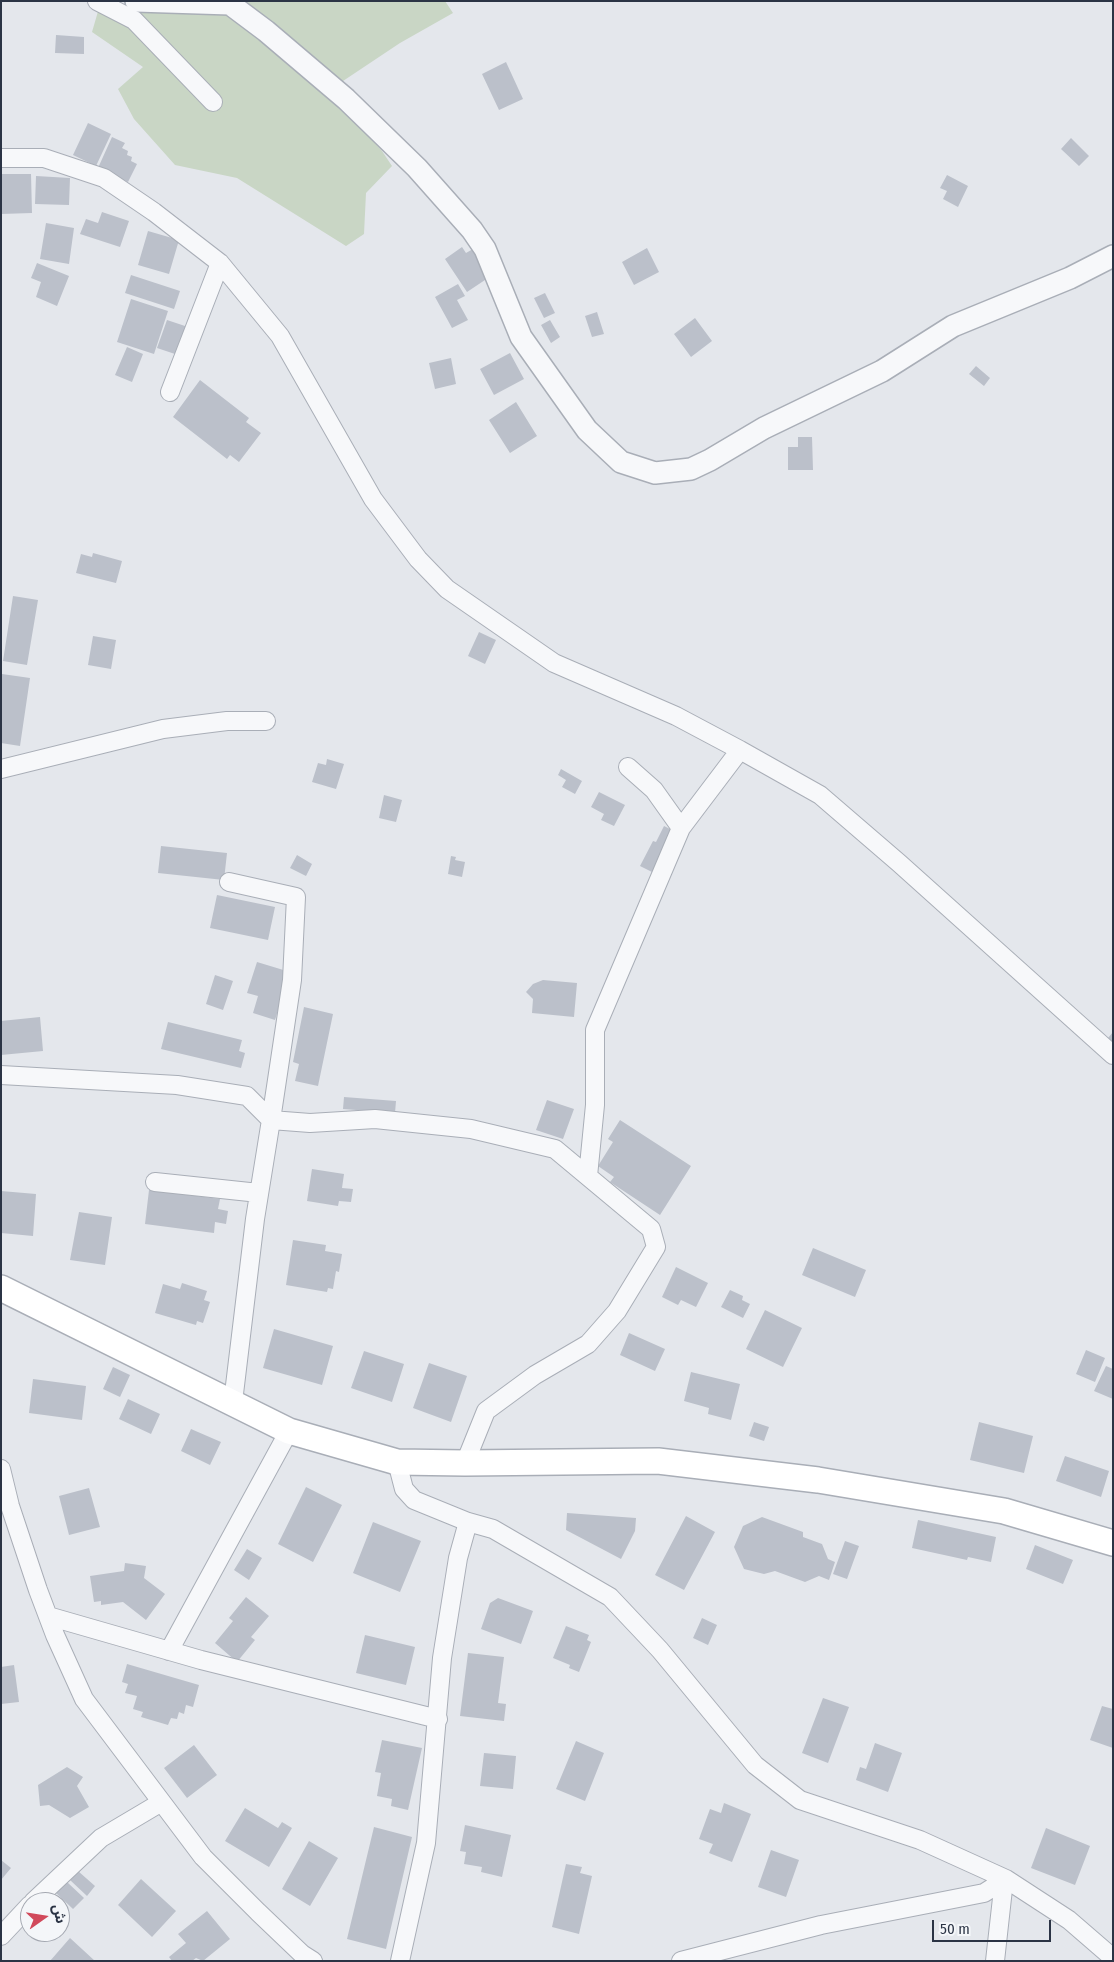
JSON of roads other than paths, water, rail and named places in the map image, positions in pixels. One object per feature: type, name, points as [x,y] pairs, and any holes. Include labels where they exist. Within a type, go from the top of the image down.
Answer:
[{"type":"main road","points":[[1,1288],[289,1431],[398,1462],[465,1464],[658,1461],[818,1480],[1004,1511],[1113,1544]]},
{"type":"street","points":[[97,1],[134,20],[213,102]]},
{"type":"street","points":[[136,1],[230,4],[266,31],[346,100],[417,168],[472,230],[485,249],[521,337],[587,430],[621,462],[655,473],[691,469],[710,460],[764,428],[882,371],[953,326],[1070,278],[1113,256]]},
{"type":"street","points":[[1,158],[44,158],[104,178],[154,212],[220,263],[280,336],[373,499],[418,559],[447,589],[554,663],[676,716],[820,795],[900,863],[1113,1055]]},
{"type":"street","points":[[170,392],[220,263]]},
{"type":"street","points":[[1,769],[163,729],[227,721],[266,721]]},
{"type":"street","points":[[588,1176],[595,1105],[596,1030],[681,828],[740,750]]},
{"type":"street","points":[[628,767],[654,790],[681,828]]},
{"type":"street","points":[[229,882],[296,897],[292,980],[259,1193],[233,1402]]},
{"type":"street","points":[[1,1075],[177,1085],[247,1096],[271,1120],[310,1123],[375,1119],[472,1130],[555,1149],[588,1176],[651,1229],[656,1247],[617,1311],[588,1344],[535,1376],[486,1411],[465,1464]]},
{"type":"street","points":[[156,1182],[259,1193]]},
{"type":"street","points":[[169,1651],[289,1431]]},
{"type":"street","points":[[398,1462],[404,1489],[414,1500],[468,1522],[494,1529],[610,1597],[660,1650],[755,1765],[800,1800],[920,1840],[1005,1879],[1069,1920],[1113,1958]]},
{"type":"street","points":[[1,1469],[10,1506],[48,1616],[84,1699],[160,1803],[203,1857],[302,1954],[314,1961]]},
{"type":"street","points":[[400,1961],[426,1843],[443,1649],[458,1558],[468,1522]]},
{"type":"street","points":[[48,1616],[169,1651],[438,1719]]},
{"type":"street","points":[[44,1892],[101,1838],[160,1803]]},
{"type":"street","points":[[681,1961],[821,1925],[984,1893],[1005,1879]]},
{"type":"street","points":[[995,1961],[1005,1879]]},
{"type":"street","points":[[1,1936],[20,1916]]}]
